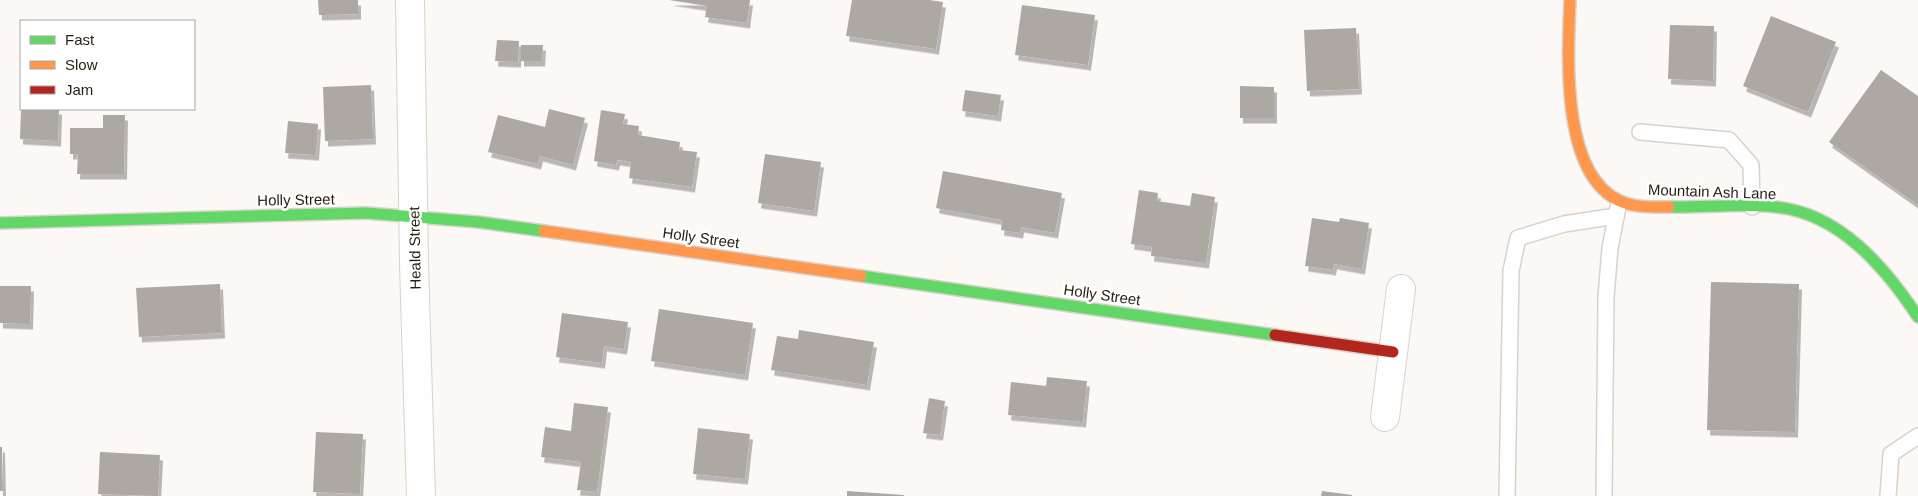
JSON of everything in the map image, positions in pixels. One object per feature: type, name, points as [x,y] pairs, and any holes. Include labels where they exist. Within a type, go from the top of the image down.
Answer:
[{"type":"street","name":"Heald Street","points":[[410,0],[421,496]]},
{"type":"street","points":[[1570,0],[1568,35],[1572,116],[1576,136],[1594,179],[1618,209]]},
{"type":"street","name":"Mountain Ash Lane","points":[[1618,209],[1769,207],[1802,212],[1830,224],[1858,247],[1887,274],[1909,301],[1918,317]]},
{"type":"street","name":"Holly Street","points":[[0,222],[366,213],[414,216],[478,222],[1393,352]]},
{"type":"street","points":[[1385,418],[1401,289]]},
{"type":"lane","points":[[1640,132],[1729,140],[1751,165],[1752,207]]},
{"type":"lane","points":[[1507,496],[1511,271],[1518,238],[1618,209],[1610,248],[1606,297],[1604,496]]},
{"type":"lane","points":[[1888,496],[1891,454],[1918,436]]},
{"type":"building","points":[[318,0],[358,0],[358,14],[319,15]]},
{"type":"building","points":[[669,0],[750,0],[747,23],[705,17],[707,6]]},
{"type":"building","points":[[852,0],[929,0],[943,2],[936,49],[846,36]]},
{"type":"building","points":[[1022,5],[1095,15],[1088,65],[1015,55]]},
{"type":"building","points":[[1771,16],[1836,42],[1808,112],[1743,86]]},
{"type":"building","points":[[1670,25],[1714,26],[1713,81],[1668,79]]},
{"type":"building","points":[[1356,28],[1359,89],[1307,91],[1304,30]]},
{"type":"building","points":[[497,40],[519,41],[518,62],[495,61]]},
{"type":"building","points":[[521,45],[543,45],[542,61],[521,61]]},
{"type":"building","points":[[1881,70],[1918,96],[1918,205],[1829,142]]},
{"type":"building","points":[[371,85],[373,139],[325,141],[323,87]]},
{"type":"building","points":[[1240,86],[1274,87],[1274,118],[1240,118]]},
{"type":"building","points":[[965,90],[1001,95],[998,116],[962,111]]},
{"type":"building","points":[[549,109],[585,118],[573,165],[540,156],[538,164],[488,152],[498,115],[545,127]]},
{"type":"building","points":[[21,110],[59,110],[58,141],[20,139]]},
{"type":"building","points":[[601,110],[625,114],[623,124],[639,126],[638,135],[680,142],[679,150],[697,152],[692,187],[629,178],[631,162],[617,160],[616,165],[594,161]]},
{"type":"building","points":[[103,115],[125,115],[124,174],[77,174],[78,154],[70,154],[70,128],[103,128]]},
{"type":"building","points":[[288,121],[318,124],[316,155],[285,153]]},
{"type":"building","points":[[765,154],[821,162],[814,211],[758,203]]},
{"type":"building","points":[[943,171],[1062,193],[1055,233],[1021,227],[1020,233],[1001,230],[1002,220],[936,208]]},
{"type":"building","points":[[1139,190],[1158,193],[1157,201],[1190,206],[1192,193],[1215,197],[1206,263],[1151,256],[1152,247],[1131,244]]},
{"type":"building","points":[[1312,218],[1339,222],[1340,218],[1369,223],[1362,269],[1334,264],[1333,270],[1305,266]]},
{"type":"building","points":[[1711,282],[1799,284],[1795,432],[1707,430]]},
{"type":"building","points":[[220,284],[222,333],[139,337],[136,288]]},
{"type":"building","points":[[0,286],[31,286],[30,324],[0,323]]},
{"type":"building","points":[[659,309],[753,323],[745,375],[651,361]]},
{"type":"building","points":[[562,313],[628,322],[624,349],[604,346],[602,363],[556,357]]},
{"type":"building","points":[[799,330],[874,342],[867,385],[771,370],[777,336],[798,339]]},
{"type":"building","points":[[1047,377],[1087,381],[1083,422],[1008,415],[1011,382],[1046,386]]},
{"type":"building","points":[[929,398],[945,401],[940,435],[923,433]]},
{"type":"building","points":[[574,403],[608,407],[597,492],[577,490],[581,462],[541,457],[545,427],[571,431]]},
{"type":"building","points":[[698,428],[750,434],[745,479],[693,474]]},
{"type":"building","points":[[316,432],[363,434],[360,494],[313,492]]},
{"type":"building","points":[[0,447],[2,447],[3,491],[0,491]]},
{"type":"building","points":[[100,452],[160,455],[158,496],[98,494]]},
{"type":"building","points":[[847,491],[904,495],[904,496],[847,496]]},
{"type":"building","points":[[1322,491],[1352,495],[1352,496],[1321,496]]},
{"type":"traffic: fast","points":[[1669,207],[1749,205],[1776,207],[1799,211],[1820,220],[1840,231],[1858,245],[1891,280],[1918,317]]},
{"type":"traffic: fast","points":[[0,223],[366,213],[478,222],[544,231]]},
{"type":"traffic: fast","points":[[861,276],[1275,335]]},
{"type":"traffic: slow","points":[[1570,0],[1569,80],[1572,111],[1577,140],[1587,166],[1601,187],[1620,201],[1638,206],[1669,207]]},
{"type":"traffic: slow","points":[[544,231],[861,276]]},
{"type":"traffic: jam","points":[[1275,335],[1393,352]]}]
